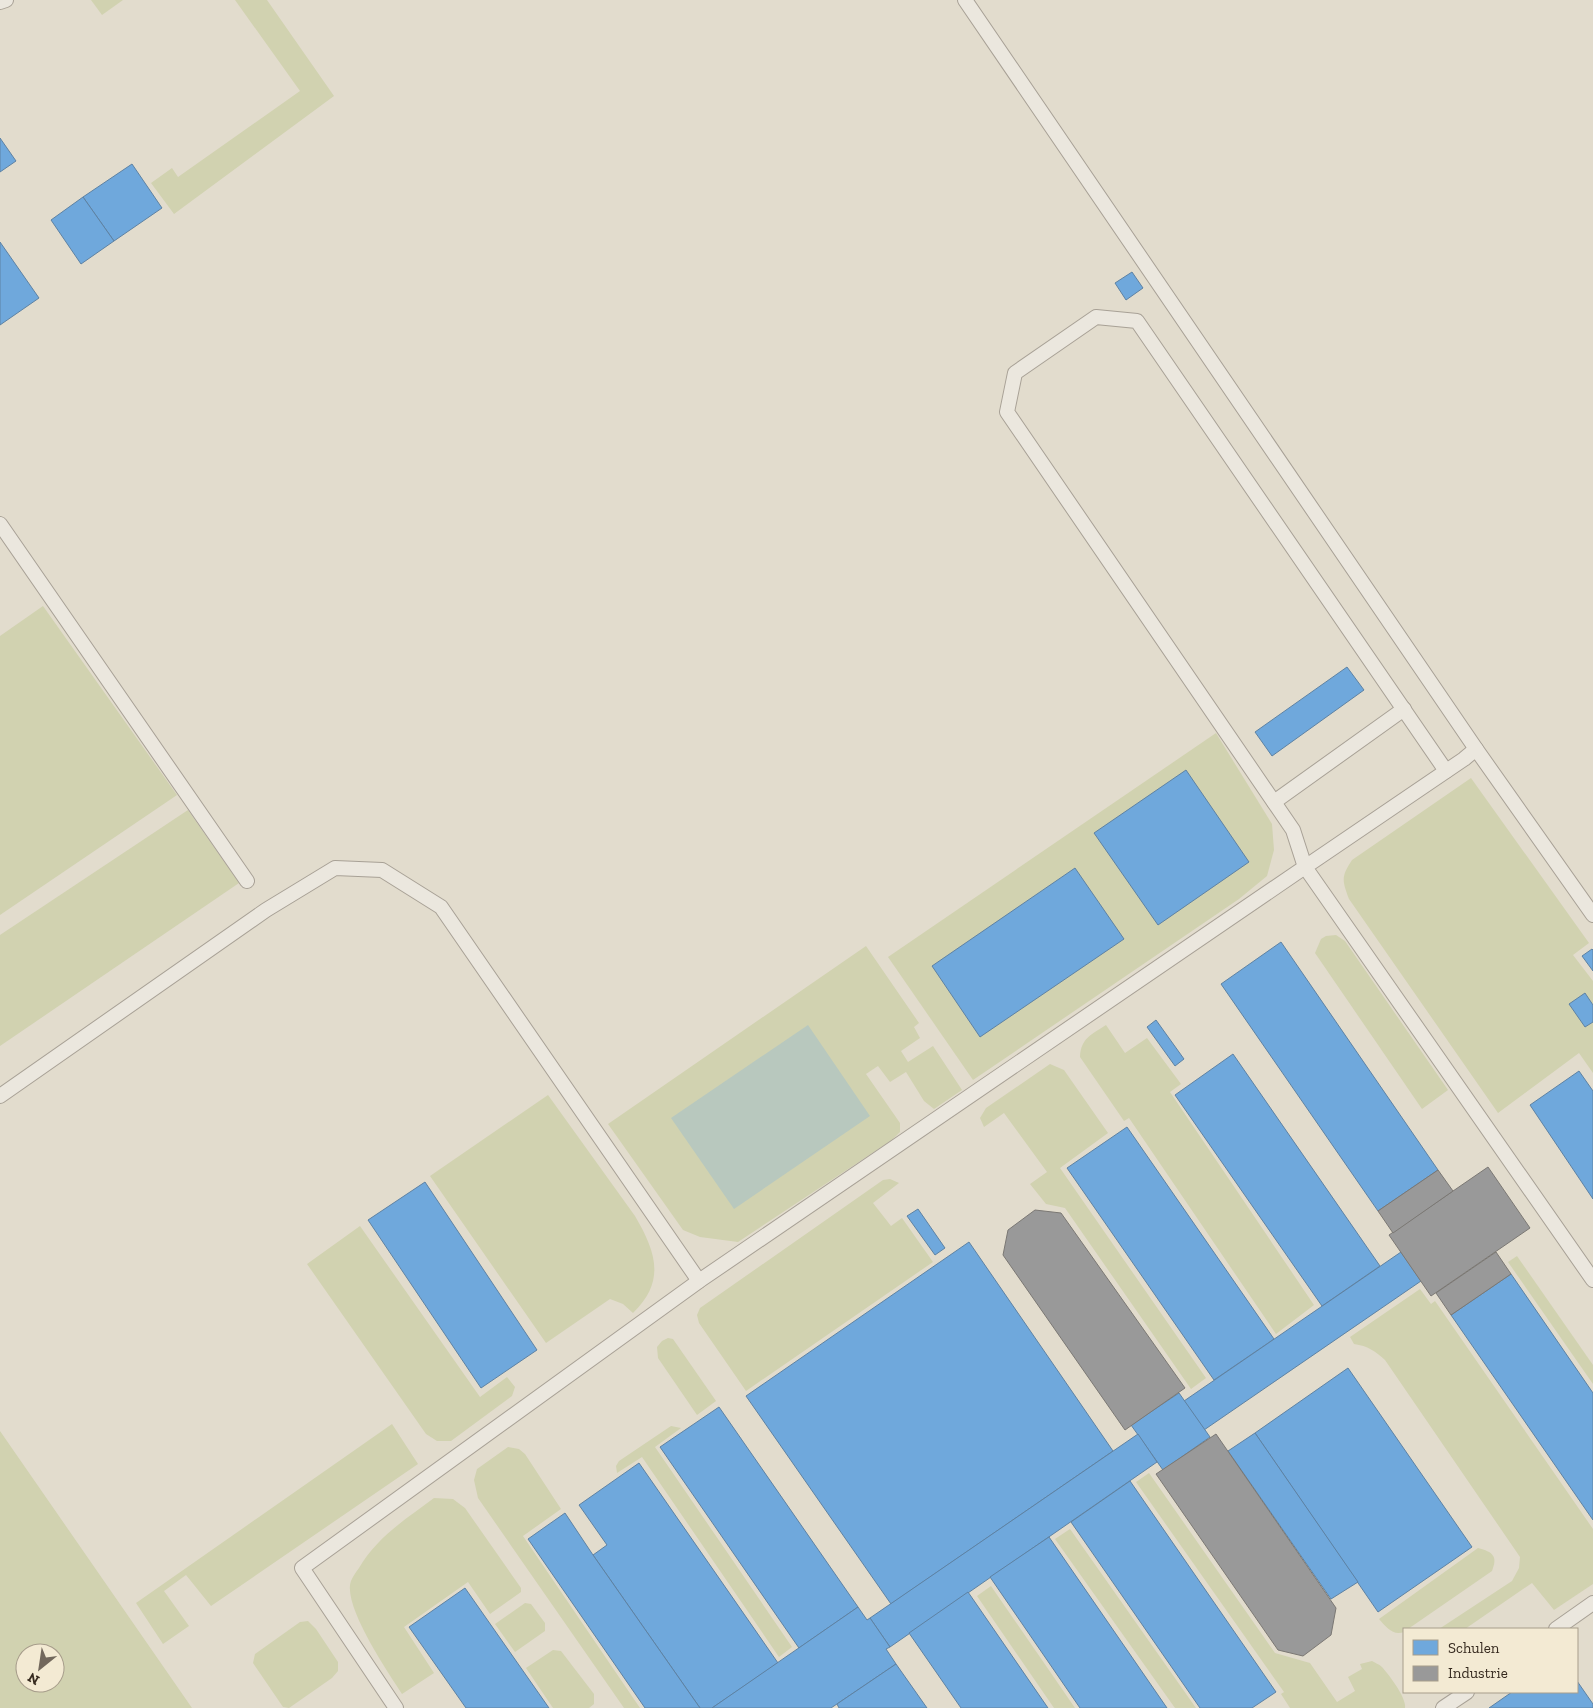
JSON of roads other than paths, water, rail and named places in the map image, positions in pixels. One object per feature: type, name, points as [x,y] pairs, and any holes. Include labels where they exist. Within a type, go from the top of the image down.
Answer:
[{"type":"lane","points":[[0,2],[6,0]]},
{"type":"lane","points":[[965,0],[1476,749],[1593,915]]},
{"type":"lane","points":[[1446,771],[1137,321],[1096,317],[1015,373],[1007,412],[1293,830],[1305,867],[1593,1280]]},
{"type":"lane","points":[[0,524],[192,798],[247,881]]},
{"type":"lane","points":[[1274,802],[1404,709]]},
{"type":"lane","points":[[396,1708],[302,1568],[699,1281],[1476,749]]},
{"type":"lane","points":[[0,1096],[266,910],[335,868],[382,870],[441,907],[699,1281]]},
{"type":"lane","points":[[1557,1628],[1593,1603]]},
{"type":"lane","points":[[1444,1708],[1466,1693]]}]
